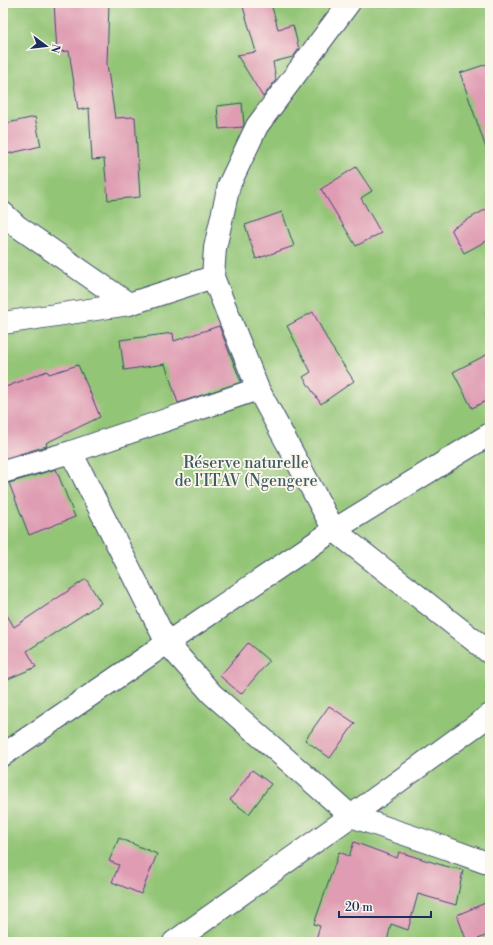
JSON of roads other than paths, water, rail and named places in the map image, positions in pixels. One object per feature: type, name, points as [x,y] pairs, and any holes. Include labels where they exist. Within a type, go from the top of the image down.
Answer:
[{"type":"street","points":[[350,3],[257,126],[229,185],[215,248],[214,277],[258,389],[334,530],[490,653]]},
{"type":"street","points":[[3,213],[17,226],[129,304]]},
{"type":"street","points":[[3,323],[129,304],[214,277]]},
{"type":"street","points":[[3,472],[71,452],[258,389]]},
{"type":"street","points":[[3,755],[334,530],[490,434]]},
{"type":"street","points":[[71,452],[167,643],[212,694],[350,816],[490,864]]},
{"type":"street","points":[[174,942],[490,715]]},
{"type":"park label","name":"Réserve naturelle de l'ITAV (Ngengere","points":[[246,472]]}]
